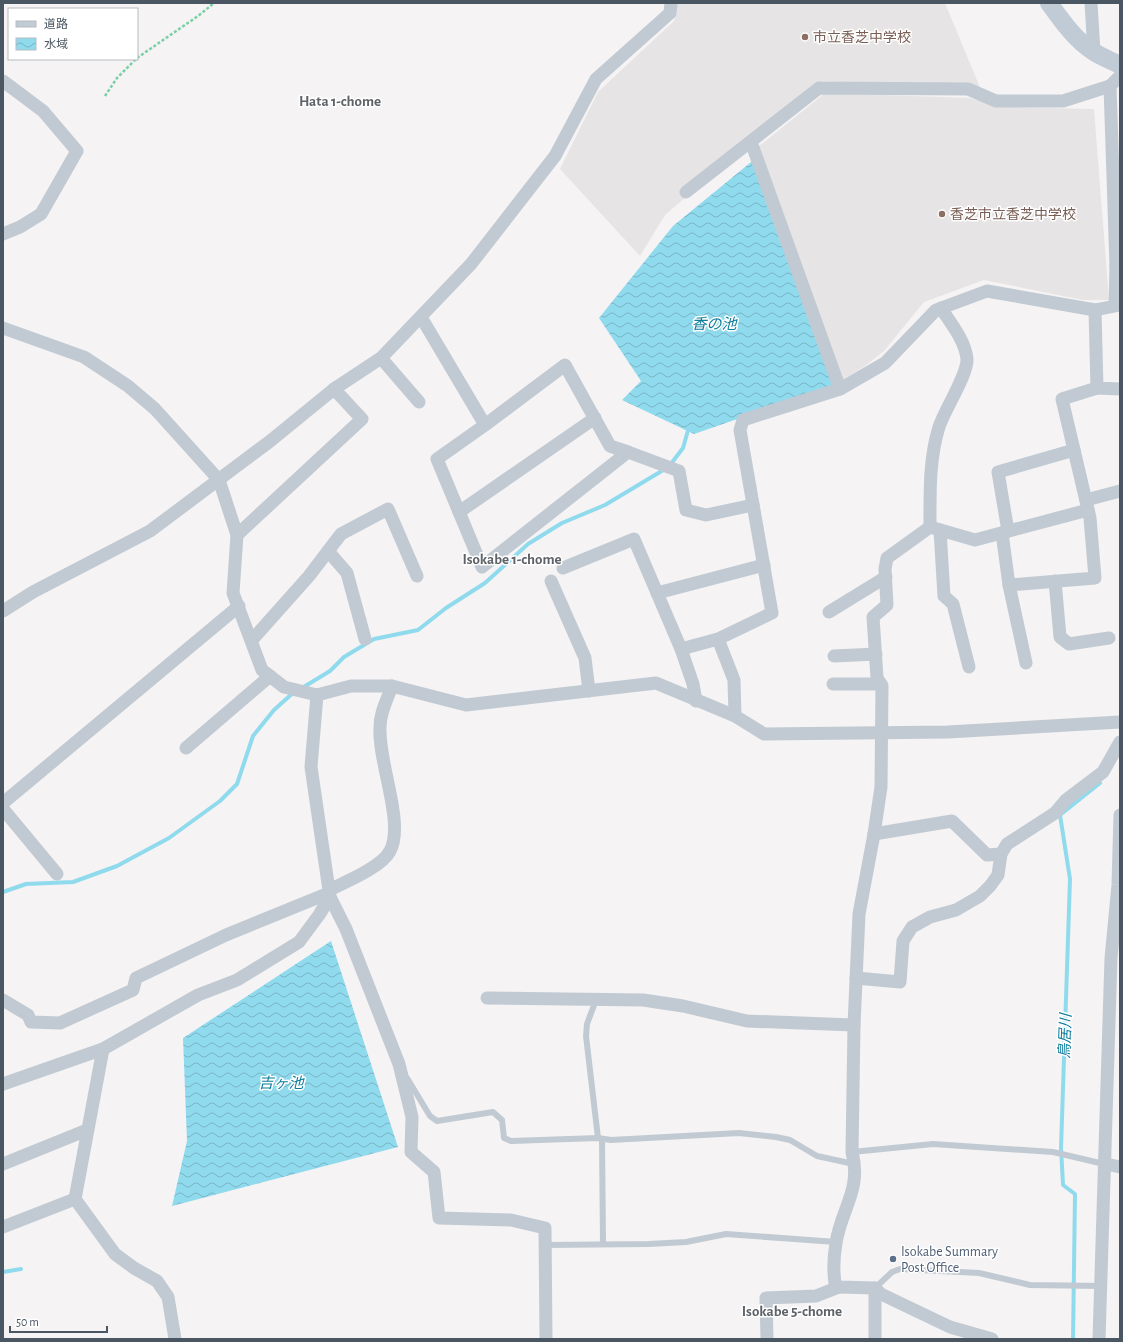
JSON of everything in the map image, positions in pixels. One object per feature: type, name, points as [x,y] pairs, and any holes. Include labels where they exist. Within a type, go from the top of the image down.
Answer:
[{"type":"street","points":[[3,611],[34,592],[150,531],[219,480],[334,389],[381,358],[421,318],[471,264],[555,156],[596,79],[670,13],[671,3]]},
{"type":"street","points":[[1050,3],[1070,30],[1094,52],[1120,65]]},
{"type":"street","points":[[1092,3],[1094,52]]},
{"type":"street","points":[[686,192],[819,88],[968,89],[996,101],[1056,101],[1110,86],[1120,76]]},
{"type":"street","points":[[3,81],[44,111],[77,151],[41,214],[20,227],[3,234]]},
{"type":"street","points":[[682,649],[718,639],[772,613],[740,430],[742,420],[840,389],[885,363],[936,310],[987,291],[1095,310],[1116,306],[1118,266],[1110,86]]},
{"type":"street","points":[[751,142],[840,389]]},
{"type":"street","points":[[941,308],[962,342],[967,358],[967,368],[945,411],[939,428],[932,458],[930,482],[944,596],[953,604],[969,667]]},
{"type":"street","points":[[1095,310],[1097,388]]},
{"type":"street","points":[[421,318],[485,425]]},
{"type":"street","points":[[3,328],[84,357],[128,386],[155,409],[219,480],[237,535],[233,593],[252,640],[262,670],[284,687],[317,695],[351,686],[392,686],[466,705],[656,683],[735,716],[764,734],[948,732],[1120,722]]},
{"type":"street","points":[[381,358],[419,402]]},
{"type":"street","points":[[628,452],[482,567],[437,459],[565,365],[610,446],[628,452],[658,462],[679,471],[686,510],[706,515],[753,505]]},
{"type":"street","points":[[1009,585],[1095,578],[1087,505],[1062,399],[1097,388],[1120,389]]},
{"type":"street","points":[[237,535],[362,419],[334,389]]},
{"type":"street","points":[[459,512],[595,418]]},
{"type":"street","points":[[1026,663],[1009,585],[998,472],[1074,450]]},
{"type":"street","points":[[839,1287],[835,1283],[834,1279],[836,1242],[854,1185],[854,1025],[858,914],[874,834],[881,787],[883,733],[882,686],[877,678],[873,617],[887,605],[887,558],[935,528],[974,540],[1005,532],[1087,505],[1120,491]]},
{"type":"street","points":[[252,640],[309,576],[341,534],[388,509],[417,576]]},
{"type":"street","points":[[563,568],[634,539],[682,649],[693,684],[696,701]]},
{"type":"street","points":[[328,551],[347,574],[365,639]]},
{"type":"street","points":[[657,593],[764,565]]},
{"type":"street","points":[[829,612],[886,577]]},
{"type":"street","points":[[551,581],[585,658],[589,691]]},
{"type":"street","points":[[1055,581],[1060,637],[1069,644],[1109,638]]},
{"type":"street","points":[[3,803],[238,606]]},
{"type":"street","points":[[718,639],[734,680],[735,716]]},
{"type":"street","points":[[834,656],[876,654]]},
{"type":"street","points":[[186,748],[270,676]]},
{"type":"street","points":[[833,684],[881,684]]},
{"type":"street","points":[[3,1000],[28,1015],[31,1022],[60,1023],[132,990],[136,978],[226,935],[329,893],[376,865],[390,852],[395,835],[395,819],[382,759],[380,727],[383,709],[392,686]]},
{"type":"street","points":[[317,695],[311,767],[329,893],[346,929],[399,1064],[412,1117],[411,1152],[434,1172],[439,1218],[511,1220],[545,1228],[546,1339]]},
{"type":"street","points":[[856,978],[900,982],[903,941],[912,927],[930,917],[956,910],[980,896],[998,875],[1001,854],[1007,844],[1055,813],[1066,800],[1103,772],[1120,742]]},
{"type":"street","points":[[3,809],[56,874]]},
{"type":"street","points":[[1099,1339],[1116,958],[1120,815]]},
{"type":"street","points":[[874,834],[952,821],[987,855],[1001,854]]},
{"type":"street","points":[[3,1084],[103,1048],[198,995],[237,980],[299,942],[319,915],[329,893]]},
{"type":"street","points":[[487,998],[643,1000],[683,1006],[747,1021],[854,1025]]},
{"type":"street","points":[[103,1048],[75,1199],[115,1254],[134,1268],[157,1281],[168,1297],[175,1339]]},
{"type":"street","points":[[3,1164],[87,1130]]},
{"type":"street","points":[[1106,1164],[1120,1167]]},
{"type":"street","points":[[5,1222],[75,1199]]},
{"type":"street","points":[[767,1339],[766,1298],[816,1296],[839,1287],[875,1288],[881,1294],[950,1327],[992,1339]]},
{"type":"street","points":[[875,1288],[875,1339]]},
{"type":"lane","points":[[596,999],[587,1024],[586,1036],[600,1138],[603,1244]]},
{"type":"lane","points":[[399,1064],[430,1116],[437,1121],[493,1112],[502,1120],[504,1138],[511,1142],[600,1138],[611,1140],[739,1134],[776,1137],[790,1140],[817,1156],[853,1158],[933,1144],[1053,1152],[1106,1164]]},
{"type":"lane","points":[[545,1245],[686,1242],[726,1234],[836,1242]]},
{"type":"lane","points":[[875,1288],[892,1272],[900,1269],[979,1273],[1030,1285],[1101,1286]]},
{"type":"path","points":[[138,56],[198,16],[214,3]]},
{"type":"path","points":[[105,96],[117,78],[134,60]]},
{"type":"shaded area","points":[[677,3],[945,3],[981,90],[822,81],[665,215],[640,256],[560,169],[598,92],[674,21]]},
{"type":"shaded area","name":"香芝市立香芝中学校","points":[[825,93],[970,98],[1000,107],[1094,109],[1109,300],[1083,300],[984,280],[924,302],[884,351],[865,366],[842,380],[758,147]]},
{"type":"water","name":"香の池","points":[[756,158],[833,386],[694,434],[622,400],[641,381],[599,318],[673,226]]},
{"type":"water","name":"吉ヶ池","points":[[331,941],[398,1147],[172,1206],[187,1141],[183,1038]]},
{"type":"waterway","points":[[670,465],[683,448],[689,427]]},
{"type":"waterway","points":[[302,688],[330,671],[344,657],[374,639],[418,630],[446,608],[485,583],[528,544],[562,523],[605,505],[665,469]]},
{"type":"waterway","points":[[3,892],[26,884],[73,882],[117,866],[169,838],[220,801],[237,784],[253,736],[274,710],[294,692]]},
{"type":"waterway","name":"鳥居川","points":[[1073,1339],[1075,1194],[1063,1185],[1061,1148],[1070,879],[1060,815],[1100,783]]},
{"type":"waterway","points":[[3,1272],[21,1269]]},
{"type":"place","name":"市立香芝中学校","points":[[805,37]]},
{"type":"place","name":"香芝市立香芝中学校","points":[[942,214]]},
{"type":"place","name":"Isokabe Summary Post Office","points":[[893,1259]]},
{"type":"district","name":"Hata 1-chome","points":[[340,101]]},
{"type":"district","name":"Isokabe 1-chome","points":[[512,559]]},
{"type":"district","name":"Isokabe 5-chome","points":[[792,1311]]}]
